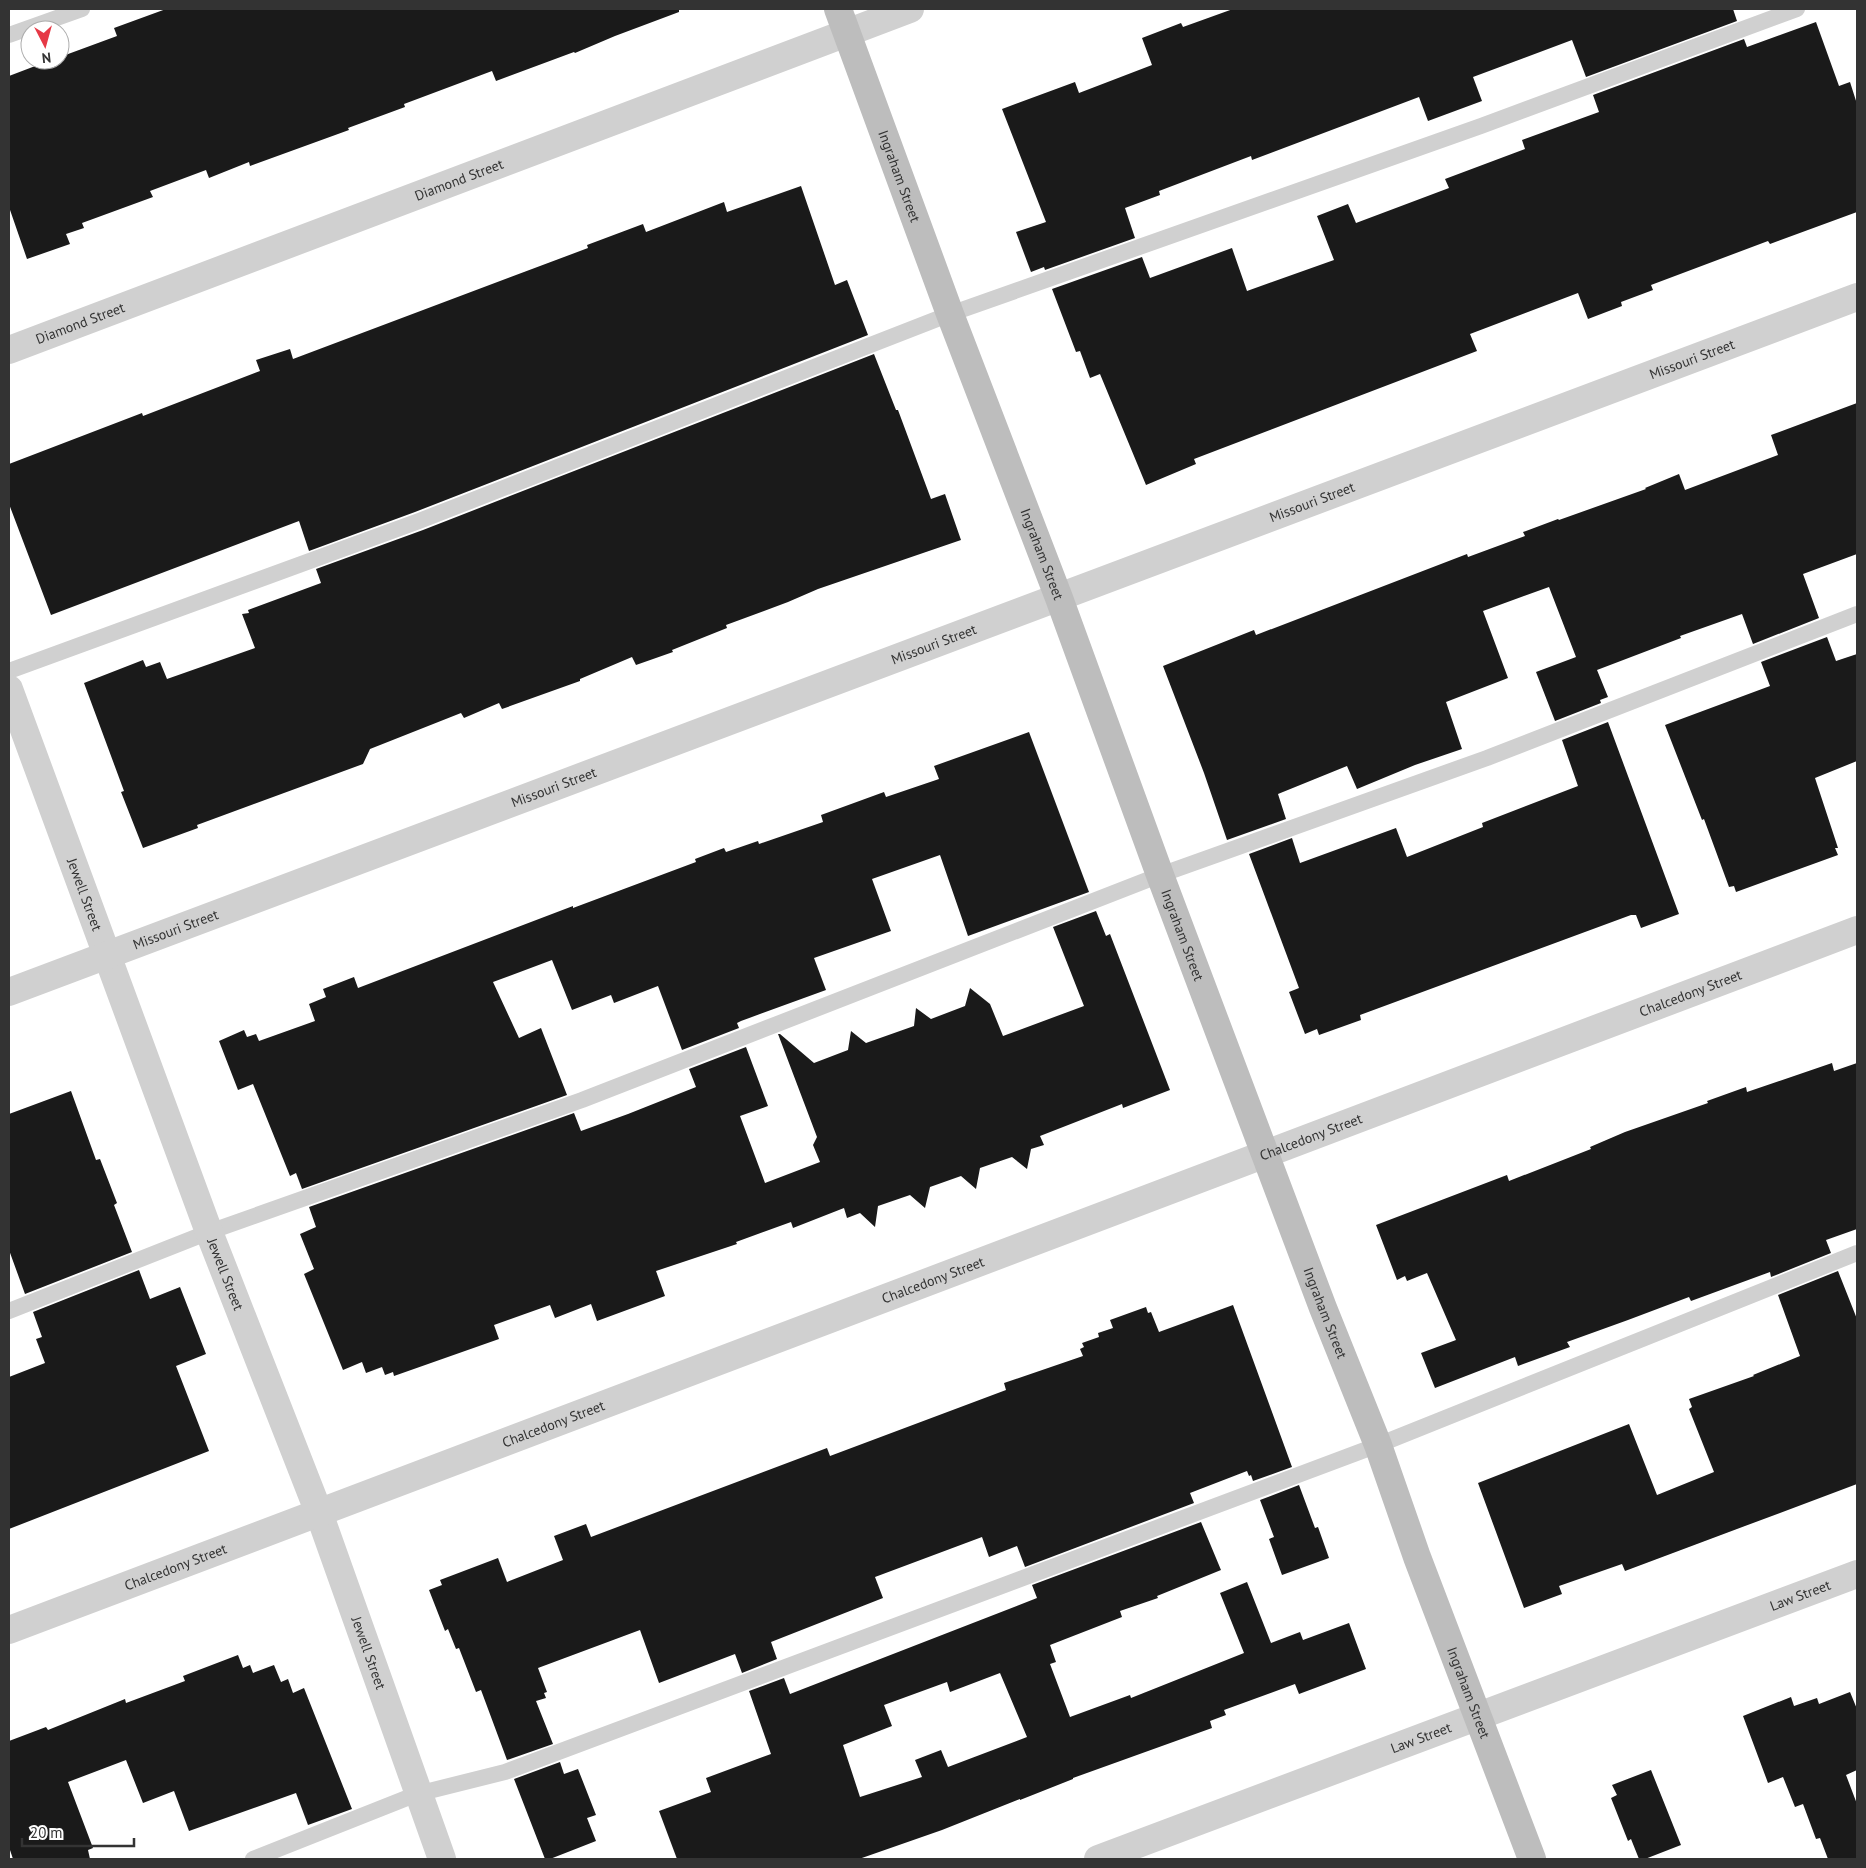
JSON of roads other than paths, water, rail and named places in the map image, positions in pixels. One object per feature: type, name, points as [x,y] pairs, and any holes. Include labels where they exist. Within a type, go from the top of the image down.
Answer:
[{"type":"main road","name":"Ingraham Street","points":[[842,21],[950,314],[1059,598],[1160,875],[1323,1308],[1378,1445],[1417,1556],[1532,1859]]},
{"type":"street","name":"Diamond Street","points":[[9,350],[842,21],[910,9]]},
{"type":"street","name":"Missouri Street","points":[[9,992],[1857,296]]},
{"type":"street","name":"Jewell Street","points":[[9,689],[209,1232],[319,1514],[417,1794],[442,1859]]},
{"type":"street","name":"Chalcedony Street","points":[[9,1630],[1857,930]]},
{"type":"street","name":"Law Street","points":[[1098,1859],[1857,1574]]},
{"type":"lane","points":[[9,35],[82,9]]},
{"type":"lane","points":[[9,671],[419,521],[950,314],[1481,126],[1797,9]]},
{"type":"lane","points":[[9,1311],[209,1232],[582,1100],[1160,875],[1487,758],[1857,614]]},
{"type":"lane","points":[[253,1859],[417,1794],[505,1772],[1378,1445],[1857,1253]]}]
